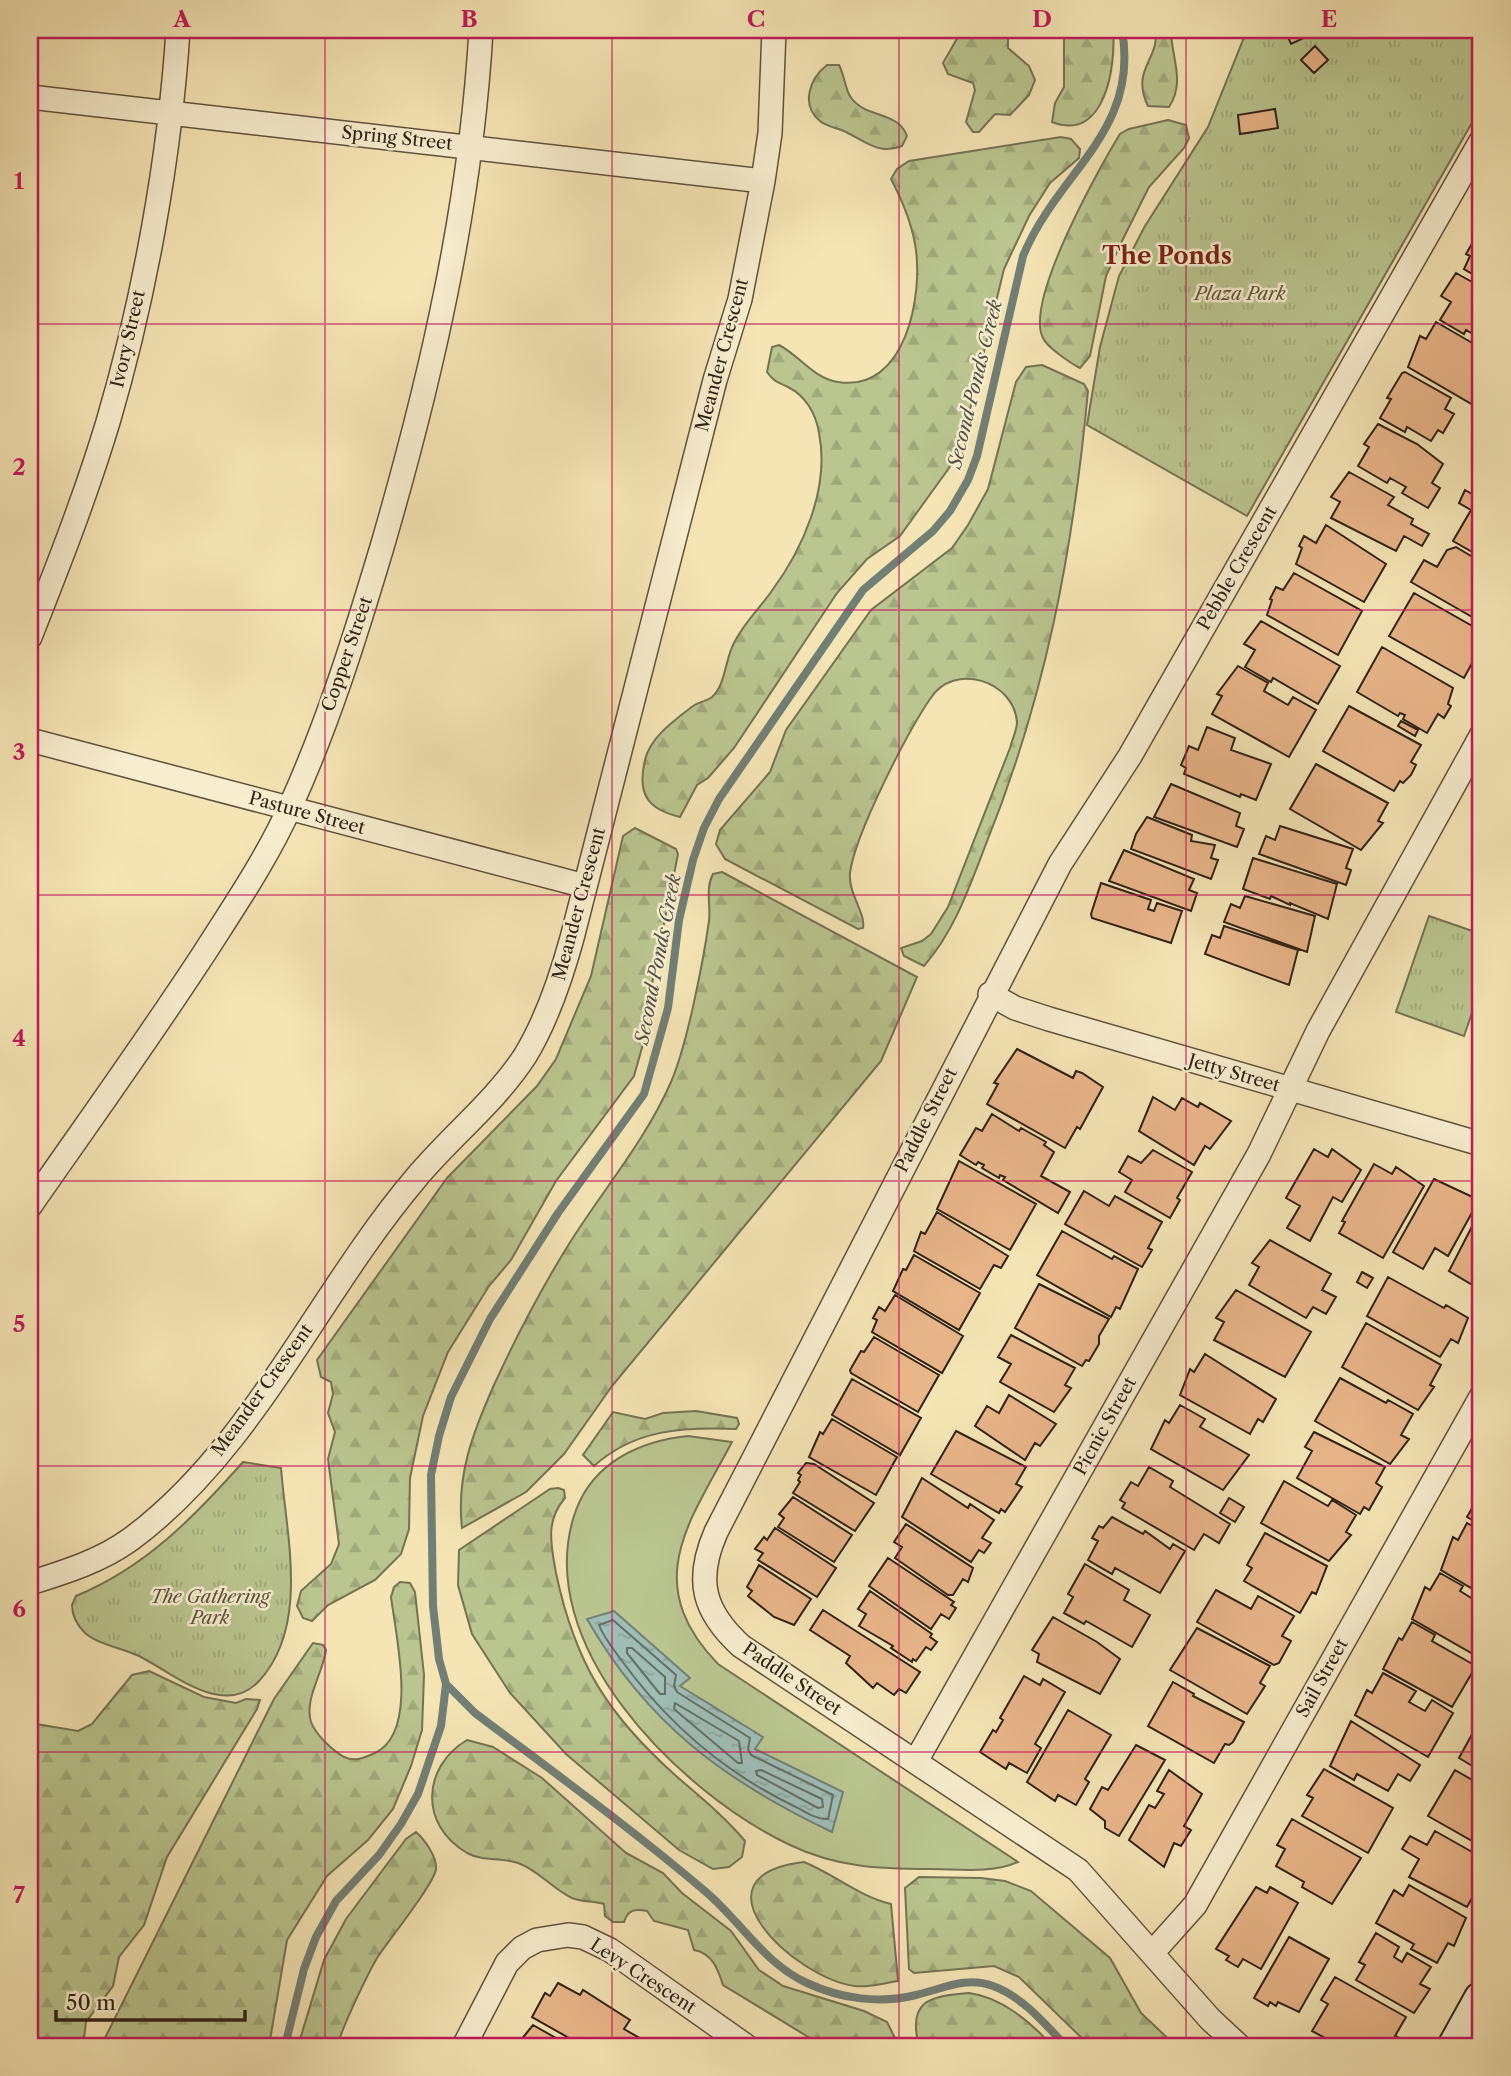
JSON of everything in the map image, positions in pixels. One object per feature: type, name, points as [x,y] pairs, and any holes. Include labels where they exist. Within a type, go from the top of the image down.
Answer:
[{"type":"street","name":"Ivory Street","points":[[30,637],[83,495],[120,377],[143,273],[169,114],[178,30]]},
{"type":"street","name":"Copper Street","points":[[30,1206],[174,999],[239,900],[289,808],[335,689],[368,594],[413,438],[433,354],[471,146],[481,30]]},
{"type":"street","name":"Meander Crescent","points":[[30,1583],[76,1569],[130,1539],[176,1499],[216,1456],[415,1178],[497,1093],[525,1055],[561,979],[715,380],[740,299],[770,133],[774,30]]},
{"type":"street","name":"Spring Street","points":[[30,97],[763,181]]},
{"type":"street","name":"Pebble Crescent","points":[[990,994],[1060,864],[1130,756],[1481,141]]},
{"type":"street","points":[[1290,1089],[1339,992],[1481,736]]},
{"type":"street","name":"Pasture Street","points":[[30,740],[585,886]]},
{"type":"street","name":"Jetty Street","points":[[990,994],[1025,1012],[1481,1144]]},
{"type":"street","name":"Paddle Street","points":[[990,994],[716,1532],[705,1567],[709,1604],[716,1620],[741,1646],[1078,1870],[1210,2019],[1239,2046]]},
{"type":"street","name":"Picnic Street","points":[[916,1762],[1259,1154],[1290,1089]]},
{"type":"street","name":"Sail Street","points":[[1153,1952],[1195,1905],[1481,1397]]},
{"type":"street","name":"Levy Crescent","points":[[464,2046],[507,1963],[522,1948],[537,1940],[568,1935],[583,1937],[610,1950],[746,2046]]},
{"type":"street","points":[[1455,2046],[1481,1999]]},
{"type":"green space","points":[[962,30],[1008,30],[1008,48],[1029,66],[1035,80],[1029,95],[1010,115],[995,114],[979,132],[973,132],[966,122],[975,90],[973,83],[948,74],[943,63]]},
{"type":"green space","points":[[1064,30],[1113,30],[1112,62],[1104,97],[1096,111],[1085,121],[1070,125],[1052,122],[1055,103],[1064,87]]},
{"type":"green space","points":[[1155,30],[1171,30],[1177,79],[1169,107],[1148,106],[1143,93],[1142,82],[1156,40]]},
{"type":"green space","name":"Plaza Park","points":[[1247,30],[1481,30],[1481,107],[1247,516],[1087,425],[1100,347],[1119,276],[1145,226],[1208,127]]},
{"type":"green space","points":[[827,65],[839,65],[848,93],[856,103],[889,118],[903,128],[907,136],[902,146],[886,149],[873,146],[826,125],[814,115],[809,100],[812,84]]},
{"type":"green space","points":[[1168,120],[1186,125],[1189,138],[1184,148],[1149,187],[1122,241],[1106,276],[1090,356],[1080,368],[1065,359],[1043,338],[1040,320],[1053,267],[1081,204],[1120,134],[1129,129]]},
{"type":"green space","points":[[1061,137],[1071,139],[1080,149],[1079,158],[1050,183],[1029,216],[1004,269],[965,430],[949,468],[900,536],[867,559],[837,593],[734,748],[708,778],[697,785],[680,817],[659,810],[647,798],[642,782],[645,760],[652,744],[693,706],[717,692],[738,636],[794,557],[817,496],[821,475],[818,426],[805,400],[774,380],[767,372],[772,347],[779,345],[829,380],[861,381],[880,372],[895,356],[905,336],[913,313],[916,288],[917,265],[913,235],[906,211],[891,179],[897,169],[909,161]]},
{"type":"green space","points":[[1042,365],[1084,384],[1088,391],[1074,508],[1054,622],[1025,733],[974,877],[944,938],[924,966],[904,956],[901,948],[922,941],[931,934],[948,907],[1016,728],[1013,708],[1006,696],[994,687],[967,679],[953,681],[941,687],[930,699],[908,735],[871,810],[850,873],[863,928],[858,929],[725,859],[716,844],[720,830],[770,772],[786,730],[871,610],[952,548],[968,525],[988,489],[1016,382],[1026,367]]},
{"type":"green space","points":[[635,828],[676,849],[678,854],[643,1044],[634,1076],[556,1181],[511,1260],[489,1286],[448,1352],[423,1416],[410,1478],[409,1529],[401,1554],[375,1580],[328,1605],[312,1621],[303,1618],[297,1606],[301,1591],[331,1564],[339,1544],[328,1459],[335,1432],[328,1413],[333,1394],[331,1382],[321,1377],[317,1360],[447,1178],[537,1086],[556,1059],[591,976],[623,836]]},
{"type":"green space","points":[[722,872],[917,977],[881,1061],[612,1386],[564,1454],[526,1492],[462,1528],[462,1490],[468,1455],[479,1420],[502,1367],[559,1261],[649,1125],[671,1082],[683,1047],[699,981],[709,921],[711,880],[713,874]]},
{"type":"green space","points":[[1429,916],[1481,934],[1481,987],[1464,1036],[1396,1012]]},
{"type":"green space","points":[[696,1411],[737,1418],[739,1424],[736,1429],[660,1433],[626,1444],[594,1466],[583,1455],[613,1412],[645,1419],[663,1413]]},
{"type":"green space","points":[[688,1436],[732,1442],[688,1526],[680,1553],[677,1580],[681,1607],[694,1635],[718,1664],[1018,1862],[986,1869],[893,1868],[841,1862],[807,1852],[747,1821],[703,1789],[661,1751],[624,1708],[594,1661],[574,1611],[567,1560],[576,1510],[594,1479],[621,1457],[653,1443]]},
{"type":"green space","name":"The Gathering Park","points":[[243,1462],[281,1468],[290,1550],[290,1607],[285,1634],[275,1659],[259,1681],[245,1692],[230,1696],[199,1689],[139,1656],[91,1637],[77,1624],[72,1605],[76,1596],[125,1571],[167,1539]]},
{"type":"green space","points":[[550,1489],[564,1490],[565,1498],[554,1515],[552,1553],[564,1605],[584,1660],[612,1708],[630,1730],[745,1841],[742,1857],[729,1867],[713,1869],[679,1850],[566,1754],[510,1693],[472,1634],[458,1585],[459,1550]]},
{"type":"green space","points":[[400,1582],[410,1583],[415,1592],[424,1675],[422,1730],[393,1809],[368,1840],[327,1876],[287,1940],[269,2046],[101,2046],[274,1699],[313,1643],[323,1645],[326,1650],[310,1704],[311,1722],[317,1732],[334,1750],[352,1759],[375,1753],[389,1742],[397,1725],[401,1705],[400,1658],[391,1597],[394,1587]]},
{"type":"green space","points":[[149,1671],[204,1697],[236,1703],[246,1699],[260,1700],[167,1857],[144,1925],[119,1957],[113,1986],[86,2022],[83,2046],[30,2046],[30,1723],[78,1731],[92,1724],[132,1675]]},
{"type":"green space","points":[[467,1740],[493,1747],[542,1778],[626,1853],[663,1873],[682,1893],[731,1931],[759,1970],[783,1986],[864,2011],[887,2022],[895,2038],[875,2046],[823,2046],[723,1985],[710,1958],[694,1950],[688,1930],[654,1921],[647,1911],[643,1910],[630,1912],[624,1922],[613,1922],[605,1916],[604,1904],[572,1898],[525,1866],[467,1853],[451,1841],[440,1827],[432,1796],[441,1765],[452,1751]]},
{"type":"green space","points":[[416,1832],[435,1859],[436,1869],[433,1876],[377,1958],[337,2046],[298,2046],[324,1960],[346,1919],[406,1839]]},
{"type":"green space","points":[[804,1862],[869,1896],[891,1904],[898,1981],[855,1986],[830,1979],[781,1947],[762,1926],[752,1905],[754,1886],[770,1871]]},
{"type":"green space","points":[[919,1877],[1005,1881],[1031,1891],[1110,1958],[1141,2013],[1176,2046],[1090,2046],[1019,1977],[994,1966],[914,1973],[909,1969],[905,1888]]},
{"type":"green space","points":[[969,1993],[981,1995],[1015,2012],[1052,2046],[919,2046],[916,2019],[924,2004],[943,1996]]},
{"type":"water","points":[[614,1611],[690,1678],[680,1686],[763,1737],[755,1749],[843,1792],[832,1832],[793,1813],[723,1770],[663,1719],[610,1656],[587,1619]]},
{"type":"building","points":[[1285,30],[1306,30],[1308,36],[1291,44]]},
{"type":"building","points":[[1315,46],[1328,60],[1314,73],[1301,60]]},
{"type":"building","points":[[1275,109],[1278,128],[1240,134],[1238,115]]},
{"type":"building","points":[[1473,242],[1479,246],[1481,242],[1481,279],[1464,269],[1470,256],[1466,254]]},
{"type":"building","points":[[1456,273],[1481,287],[1481,339],[1466,330],[1464,334],[1440,320],[1451,302],[1441,296]]},
{"type":"building","points":[[1436,322],[1481,348],[1481,394],[1475,406],[1408,367],[1420,336],[1426,339]]},
{"type":"building","points":[[1405,372],[1451,398],[1445,409],[1454,414],[1443,433],[1438,430],[1431,441],[1407,427],[1405,432],[1380,418],[1391,399],[1387,398]]},
{"type":"building","points":[[1378,424],[1417,444],[1443,464],[1432,483],[1440,488],[1428,508],[1402,493],[1406,487],[1390,478],[1387,483],[1358,466],[1369,447],[1364,444]]},
{"type":"building","points":[[1349,472],[1394,497],[1388,505],[1413,519],[1411,524],[1429,534],[1422,546],[1404,536],[1396,551],[1331,518],[1340,502],[1331,497]]},
{"type":"building","points":[[1465,490],[1481,499],[1481,557],[1453,541],[1471,510],[1459,503]]},
{"type":"building","points":[[1326,525],[1386,564],[1364,602],[1296,564],[1304,536],[1316,543]]},
{"type":"building","points":[[1456,547],[1481,562],[1481,622],[1411,582],[1424,560],[1437,567],[1447,550]]},
{"type":"building","points":[[1294,573],[1362,611],[1338,655],[1267,615],[1276,587],[1283,590]]},
{"type":"building","points":[[1414,593],[1481,631],[1473,652],[1477,654],[1464,678],[1389,636]]},
{"type":"building","points":[[1261,621],[1340,666],[1318,704],[1273,678],[1271,682],[1245,667],[1255,650],[1244,644]]},
{"type":"building","points":[[1382,647],[1453,688],[1448,704],[1451,706],[1444,718],[1438,714],[1427,733],[1403,719],[1405,715],[1400,713],[1398,716],[1357,692]]},
{"type":"building","points":[[1238,666],[1268,683],[1264,691],[1288,705],[1293,697],[1316,710],[1289,757],[1212,714],[1222,696],[1217,694]]},
{"type":"building","points":[[1349,706],[1421,745],[1411,762],[1416,765],[1411,775],[1403,783],[1400,781],[1394,791],[1323,751]]},
{"type":"building","points":[[1401,721],[1418,730],[1415,736],[1398,726]]},
{"type":"building","points":[[1207,727],[1235,738],[1231,750],[1271,764],[1256,800],[1241,794],[1240,797],[1184,774],[1186,768],[1181,765],[1189,746],[1198,750]]},
{"type":"building","points":[[1316,764],[1388,803],[1378,821],[1383,823],[1361,850],[1290,809]]},
{"type":"building","points":[[1171,784],[1240,813],[1236,826],[1244,829],[1237,847],[1154,817]]},
{"type":"building","points":[[1147,817],[1192,835],[1191,841],[1215,845],[1211,858],[1218,860],[1211,879],[1131,849],[1136,834]]},
{"type":"building","points":[[1280,826],[1353,849],[1346,868],[1351,870],[1346,885],[1259,854],[1266,836],[1275,840]]},
{"type":"building","points":[[1124,850],[1194,879],[1189,890],[1197,893],[1191,911],[1109,881]]},
{"type":"building","points":[[1253,858],[1337,884],[1328,919],[1271,896],[1270,899],[1243,889]]},
{"type":"building","points":[[1101,883],[1151,900],[1148,909],[1154,911],[1157,903],[1182,911],[1171,943],[1092,918]]},
{"type":"building","points":[[1245,896],[1315,916],[1307,952],[1224,922],[1231,904],[1240,908]]},
{"type":"building","points":[[1224,926],[1298,950],[1289,985],[1205,954],[1212,935],[1220,938]]},
{"type":"building","points":[[1017,1049],[1073,1078],[1076,1071],[1082,1073],[1103,1087],[1080,1129],[1077,1127],[1065,1148],[987,1104],[998,1084],[994,1083]]},
{"type":"building","points":[[1153,1097],[1175,1110],[1182,1098],[1198,1107],[1200,1103],[1231,1121],[1210,1149],[1205,1146],[1194,1165],[1139,1131]]},
{"type":"building","points":[[992,1114],[1019,1131],[1021,1128],[1046,1142],[1044,1145],[1054,1152],[1041,1176],[1070,1192],[1058,1213],[1003,1180],[1005,1177],[1000,1175],[999,1178],[982,1168],[984,1165],[978,1162],[976,1165],[960,1155],[976,1128],[982,1131]]},
{"type":"building","points":[[1314,1149],[1328,1157],[1332,1149],[1361,1170],[1342,1202],[1333,1197],[1310,1241],[1287,1228],[1300,1206],[1286,1198]]},
{"type":"building","points":[[1153,1150],[1192,1172],[1177,1198],[1180,1200],[1170,1218],[1125,1192],[1132,1180],[1119,1172],[1128,1156],[1141,1163]]},
{"type":"building","points":[[959,1161],[1036,1204],[1010,1250],[937,1209]]},
{"type":"building","points":[[1374,1164],[1392,1174],[1396,1167],[1424,1186],[1383,1258],[1339,1233],[1345,1222],[1342,1221]]},
{"type":"building","points":[[1434,1179],[1479,1200],[1448,1256],[1435,1248],[1423,1269],[1393,1252]]},
{"type":"building","points":[[1084,1191],[1109,1206],[1115,1196],[1162,1222],[1148,1248],[1152,1250],[1142,1267],[1065,1224]]},
{"type":"building","points":[[1481,1209],[1481,1290],[1449,1271]]},
{"type":"building","points":[[937,1212],[1008,1256],[1001,1268],[994,1265],[980,1289],[914,1251],[921,1232],[925,1234]]},
{"type":"building","points":[[1062,1231],[1112,1259],[1114,1256],[1138,1269],[1120,1309],[1116,1307],[1111,1317],[1037,1275]]},
{"type":"building","points":[[1270,1240],[1331,1274],[1322,1290],[1336,1297],[1326,1314],[1313,1307],[1306,1318],[1249,1285],[1259,1267],[1252,1263]]},
{"type":"building","points":[[914,1255],[980,1293],[959,1330],[893,1291],[903,1269],[906,1270]]},
{"type":"building","points":[[1362,1272],[1373,1278],[1367,1288],[1357,1282]]},
{"type":"building","points":[[1388,1277],[1468,1318],[1458,1343],[1451,1339],[1440,1357],[1367,1316]]},
{"type":"building","points":[[1039,1284],[1109,1319],[1099,1336],[1099,1344],[1089,1361],[1086,1360],[1082,1366],[1015,1328]]},
{"type":"building","points":[[1236,1290],[1311,1332],[1285,1377],[1214,1340],[1224,1322],[1216,1318]]},
{"type":"building","points":[[895,1295],[963,1336],[942,1373],[872,1332],[877,1320],[873,1318],[879,1307],[885,1311]]},
{"type":"building","points":[[1366,1323],[1441,1365],[1430,1385],[1434,1387],[1418,1410],[1342,1367]]},
{"type":"building","points":[[1011,1335],[1075,1368],[1065,1385],[1071,1388],[1054,1412],[1000,1382],[1011,1364],[998,1357]]},
{"type":"building","points":[[874,1337],[939,1375],[918,1412],[851,1373],[850,1370],[861,1351],[864,1352]]},
{"type":"building","points":[[1205,1354],[1276,1399],[1263,1422],[1258,1419],[1250,1434],[1180,1395],[1190,1369],[1194,1372]]},
{"type":"building","points":[[1340,1378],[1413,1414],[1401,1435],[1409,1439],[1390,1464],[1315,1421]]},
{"type":"building","points":[[852,1379],[921,1418],[900,1455],[832,1415]]},
{"type":"building","points":[[1009,1395],[1056,1424],[1040,1446],[1035,1443],[1025,1460],[975,1426],[987,1406],[999,1413]]},
{"type":"building","points":[[1180,1405],[1205,1419],[1200,1427],[1249,1455],[1223,1490],[1151,1449],[1165,1420],[1169,1423]]},
{"type":"building","points":[[832,1419],[897,1457],[876,1495],[809,1457],[820,1432],[823,1434]]},
{"type":"building","points":[[956,1431],[1026,1467],[1016,1484],[1022,1487],[1005,1512],[1001,1509],[999,1513],[931,1474]]},
{"type":"building","points":[[1314,1432],[1385,1467],[1376,1483],[1382,1487],[1369,1510],[1364,1507],[1360,1514],[1297,1478],[1312,1451],[1305,1447]]},
{"type":"building","points":[[806,1463],[814,1464],[874,1503],[855,1531],[793,1493],[800,1482],[798,1480],[801,1475],[798,1473]]},
{"type":"building","points":[[1149,1467],[1173,1481],[1170,1487],[1230,1524],[1219,1543],[1204,1534],[1194,1550],[1122,1508],[1125,1503],[1120,1500],[1131,1482],[1138,1486]]},
{"type":"building","points":[[922,1478],[968,1508],[970,1504],[994,1520],[982,1538],[991,1543],[984,1553],[979,1550],[971,1562],[902,1517]]},
{"type":"building","points":[[1284,1481],[1328,1506],[1332,1500],[1356,1515],[1346,1532],[1351,1535],[1329,1561],[1261,1523]]},
{"type":"building","points":[[1481,1493],[1481,1525],[1467,1517]]},
{"type":"building","points":[[793,1497],[852,1535],[834,1562],[778,1527],[784,1518],[779,1514]]},
{"type":"building","points":[[1229,1498],[1244,1507],[1235,1522],[1220,1513]]},
{"type":"building","points":[[1112,1517],[1143,1534],[1145,1531],[1170,1549],[1173,1544],[1185,1551],[1160,1593],[1115,1568],[1112,1574],[1088,1560],[1098,1541],[1092,1538],[1099,1526],[1103,1528]]},
{"type":"building","points":[[1467,1523],[1481,1531],[1481,1584],[1475,1580],[1471,1588],[1441,1570],[1453,1537],[1458,1540]]},
{"type":"building","points":[[906,1524],[973,1568],[968,1582],[963,1579],[953,1595],[948,1595],[895,1558],[902,1547],[894,1542]]},
{"type":"building","points":[[775,1528],[836,1568],[817,1597],[758,1560],[763,1553],[755,1549],[764,1537],[767,1540]]},
{"type":"building","points":[[1265,1533],[1327,1566],[1316,1594],[1312,1592],[1300,1613],[1244,1581],[1252,1568],[1247,1565]]},
{"type":"building","points":[[888,1558],[954,1602],[951,1605],[956,1608],[949,1619],[941,1614],[931,1629],[869,1586]]},
{"type":"building","points":[[1085,1564],[1129,1590],[1124,1600],[1150,1615],[1132,1647],[1086,1621],[1084,1624],[1064,1613],[1073,1597],[1068,1594]]},
{"type":"building","points":[[759,1565],[811,1599],[794,1625],[774,1617],[748,1596],[752,1591],[747,1587]]},
{"type":"building","points":[[1440,1573],[1463,1586],[1460,1591],[1481,1604],[1480,1658],[1412,1619],[1425,1587],[1430,1590]]},
{"type":"building","points":[[1216,1590],[1251,1609],[1258,1596],[1294,1616],[1282,1636],[1291,1641],[1279,1663],[1274,1665],[1197,1622]]},
{"type":"building","points":[[870,1591],[932,1634],[930,1637],[937,1642],[931,1650],[926,1647],[916,1661],[913,1659],[912,1662],[891,1648],[893,1646],[859,1626],[866,1614],[858,1609]]},
{"type":"building","points":[[823,1610],[920,1672],[906,1693],[899,1689],[894,1695],[877,1683],[873,1688],[846,1663],[850,1656],[810,1630]]},
{"type":"building","points":[[1053,1617],[1097,1642],[1120,1659],[1100,1694],[1037,1662],[1039,1654],[1032,1650]]},
{"type":"building","points":[[1412,1622],[1435,1635],[1432,1641],[1476,1666],[1452,1707],[1383,1669],[1399,1638],[1402,1640]]},
{"type":"building","points":[[1197,1628],[1270,1666],[1260,1683],[1265,1686],[1247,1714],[1170,1670]]},
{"type":"building","points":[[1383,1673],[1416,1691],[1409,1702],[1425,1711],[1432,1700],[1453,1713],[1428,1757],[1355,1715],[1367,1690],[1372,1693]]},
{"type":"building","points":[[1024,1676],[1040,1685],[1043,1679],[1065,1692],[1035,1744],[1041,1748],[1027,1773],[1009,1763],[1006,1769],[980,1752],[993,1730],[996,1732],[1003,1720],[1000,1718]]},
{"type":"building","points":[[1173,1682],[1194,1694],[1193,1696],[1244,1722],[1233,1742],[1225,1744],[1214,1763],[1148,1726]]},
{"type":"building","points":[[1068,1710],[1111,1735],[1085,1779],[1089,1782],[1076,1805],[1058,1795],[1055,1801],[1027,1782]]},
{"type":"building","points":[[1481,1718],[1481,1771],[1459,1758]]},
{"type":"building","points":[[1351,1721],[1420,1765],[1410,1781],[1398,1774],[1388,1791],[1357,1774],[1354,1780],[1330,1766]]},
{"type":"building","points":[[1136,1745],[1165,1760],[1119,1836],[1105,1828],[1105,1821],[1090,1809],[1102,1787],[1108,1790]]},
{"type":"building","points":[[1324,1769],[1393,1808],[1368,1853],[1302,1816],[1313,1798],[1307,1795]]},
{"type":"building","points":[[1169,1770],[1202,1794],[1184,1826],[1191,1830],[1181,1846],[1174,1843],[1164,1867],[1129,1840],[1149,1805],[1155,1808],[1164,1794],[1157,1791]]},
{"type":"building","points":[[1455,1770],[1481,1785],[1481,1846],[1428,1816]]},
{"type":"building","points":[[1292,1819],[1361,1858],[1332,1904],[1302,1887],[1304,1882],[1276,1866],[1285,1849],[1277,1845]]},
{"type":"building","points":[[1435,1831],[1481,1857],[1481,1882],[1467,1907],[1409,1877],[1419,1859],[1402,1849],[1410,1836],[1427,1845]]},
{"type":"building","points":[[1409,1885],[1466,1918],[1454,1946],[1448,1943],[1437,1963],[1411,1949],[1414,1944],[1376,1923],[1394,1890],[1403,1896]]},
{"type":"building","points":[[1256,1887],[1267,1893],[1270,1887],[1298,1903],[1261,1969],[1243,1959],[1238,1967],[1226,1960],[1229,1956],[1216,1949]]},
{"type":"building","points":[[1376,1933],[1399,1947],[1394,1957],[1402,1962],[1407,1953],[1431,1967],[1420,1984],[1430,1989],[1414,2013],[1356,1980],[1365,1965],[1359,1962]]},
{"type":"building","points":[[1289,1937],[1329,1959],[1299,2012],[1278,2002],[1276,2006],[1270,2002],[1268,2006],[1254,1998]]},
{"type":"building","points":[[1335,1977],[1406,2017],[1395,2036],[1403,2040],[1399,2046],[1349,2046],[1338,2040],[1336,2044],[1312,2031],[1328,2004],[1321,2000]]},
{"type":"building","points":[[558,1983],[580,1995],[583,1990],[630,2020],[624,2029],[643,2040],[640,2046],[583,2046],[532,2017],[545,1993],[550,1996]]},
{"type":"building","points":[[533,2025],[570,2046],[516,2046]]},
{"type":"waterway","name":"Second Ponds Creek","points":[[285,2046],[304,1969],[316,1937],[336,1901],[379,1855],[401,1824],[418,1794],[441,1726],[446,1684],[439,1659],[433,1606],[431,1475],[451,1397],[490,1319],[558,1213],[644,1094],[668,1008],[679,920],[693,860],[704,828],[719,799],[863,590],[933,531],[950,511],[968,480],[977,456],[1023,256],[1038,226],[1108,124],[1119,96],[1124,66],[1122,30]]},
{"type":"waterway","points":[[446,1684],[475,1713],[621,1823],[706,1892],[766,1954],[792,1975],[833,1993],[875,1999],[902,1998],[954,1984],[983,1983],[1004,1991],[1024,2004],[1066,2046]]},
{"type":"district","name":"The Ponds","points":[[1167,255]]}]
